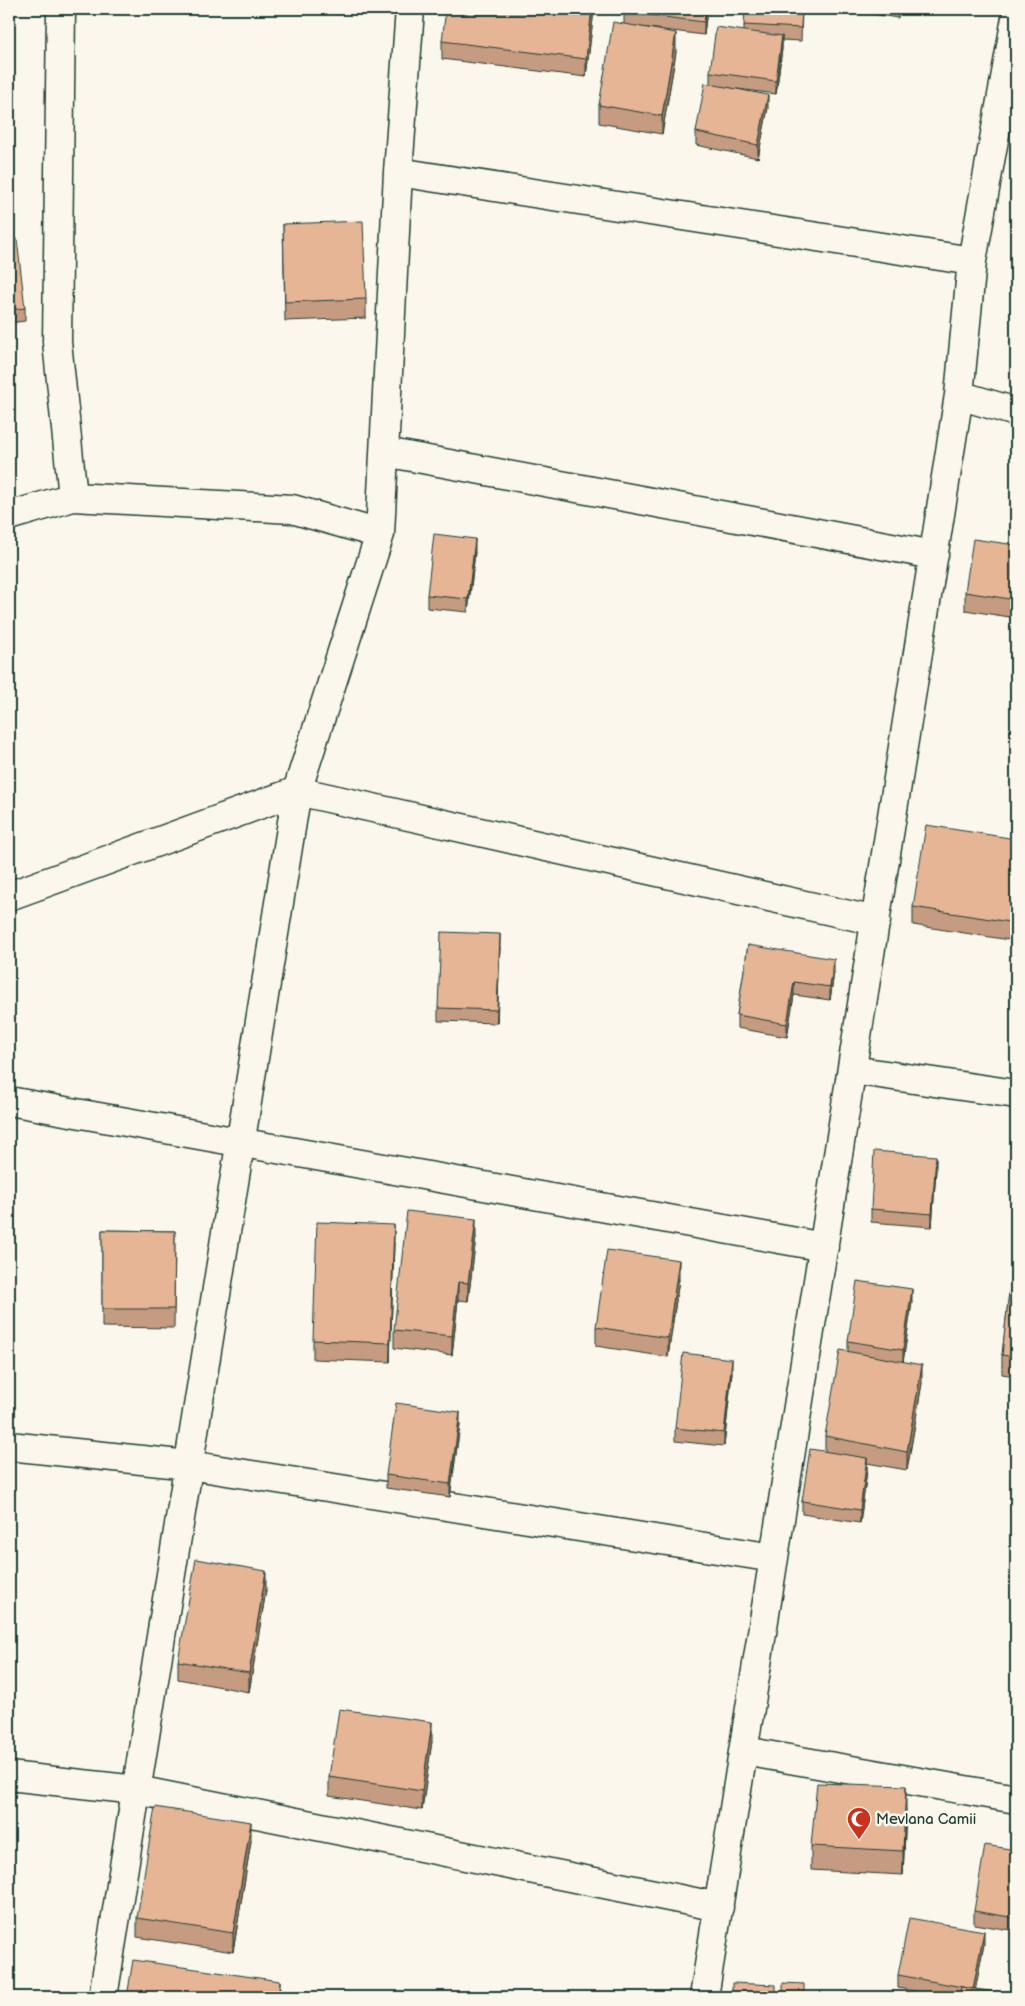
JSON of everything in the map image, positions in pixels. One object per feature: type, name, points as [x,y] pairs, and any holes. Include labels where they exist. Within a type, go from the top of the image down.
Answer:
[{"type":"street","points":[[61,9],[57,342],[73,497]]},
{"type":"street","points":[[104,1997],[297,791],[380,534],[398,172],[410,9]]},
{"type":"street","points":[[704,1997],[959,395],[972,261],[1016,18]]},
{"type":"street","points":[[398,172],[972,261]]},
{"type":"street","points":[[959,395],[1016,412]]},
{"type":"street","points":[[385,452],[934,555]]},
{"type":"street","points":[[9,516],[73,497],[292,508],[380,534]]},
{"type":"street","points":[[9,896],[297,791],[876,921]]},
{"type":"street","points":[[852,1070],[1016,1094]]},
{"type":"street","points":[[9,1101],[240,1144],[824,1247]]},
{"type":"street","points":[[9,1446],[189,1465],[774,1558]]},
{"type":"street","points":[[744,1751],[1016,1799]]},
{"type":"street","points":[[9,1776],[137,1790],[719,1907]]},
{"type":"building","points":[[446,9],[592,9],[586,59],[442,41]]},
{"type":"building","points":[[624,9],[706,9],[704,22],[624,12]]},
{"type":"building","points":[[745,9],[802,9],[801,28],[744,25]]},
{"type":"building","points":[[613,22],[676,33],[662,116],[599,105]]},
{"type":"building","points":[[716,27],[782,36],[776,81],[710,72]]},
{"type":"building","points":[[705,83],[768,95],[758,145],[696,132]]},
{"type":"building","points":[[9,98],[13,168],[9,168]]},
{"type":"building","points":[[363,221],[366,299],[285,302],[283,224]]},
{"type":"building","points":[[17,239],[25,308],[9,310],[9,240]]},
{"type":"building","points":[[434,534],[475,539],[468,599],[427,595]]},
{"type":"building","points":[[973,539],[1016,545],[1016,600],[965,592]]},
{"type":"building","points":[[926,825],[1016,839],[1016,923],[913,907]]},
{"type":"building","points":[[441,932],[500,934],[497,1010],[438,1008]]},
{"type":"building","points":[[748,945],[834,959],[830,987],[794,982],[787,1024],[737,1015]]},
{"type":"building","points":[[874,1151],[936,1156],[932,1214],[871,1209]]},
{"type":"building","points":[[407,1211],[476,1219],[468,1283],[458,1282],[452,1336],[394,1330]]},
{"type":"building","points":[[317,1222],[394,1225],[390,1343],[313,1340]]},
{"type":"building","points":[[102,1230],[175,1231],[174,1309],[102,1309]]},
{"type":"building","points":[[1016,1230],[1016,1357],[1002,1355]]},
{"type":"building","points":[[607,1250],[679,1260],[668,1338],[596,1327]]},
{"type":"building","points":[[857,1281],[912,1289],[903,1350],[848,1341]]},
{"type":"building","points":[[840,1350],[922,1365],[907,1452],[825,1436]]},
{"type":"building","points":[[683,1353],[732,1359],[724,1433],[675,1428]]},
{"type":"building","points":[[396,1403],[460,1412],[450,1484],[386,1475]]},
{"type":"building","points":[[810,1449],[867,1458],[860,1510],[802,1501]]},
{"type":"building","points":[[196,1559],[266,1571],[249,1673],[178,1661]]},
{"type":"building","points":[[339,1709],[432,1722],[422,1791],[329,1777]]},
{"type":"building","name":"Mevlana Camii","points":[[817,1783],[906,1786],[903,1851],[811,1846]]},
{"type":"building","points":[[155,1807],[251,1822],[233,1933],[137,1918]]},
{"type":"building","points":[[985,1845],[1016,1850],[1016,1918],[974,1911]]},
{"type":"building","points":[[909,1918],[984,1931],[973,1989],[898,1975]]},
{"type":"building","points":[[133,1960],[280,1981],[278,1997],[127,1997]]},
{"type":"building","points":[[732,1983],[776,1985],[776,1997],[732,1997]]},
{"type":"building","points":[[783,1983],[804,1984],[804,1997],[783,1997]]},
{"type":"building","points":[[961,1987],[1016,1995],[1016,1997],[959,1997]]},
{"type":"place","name":"Mevlana Camii","points":[[859,1840]]}]
